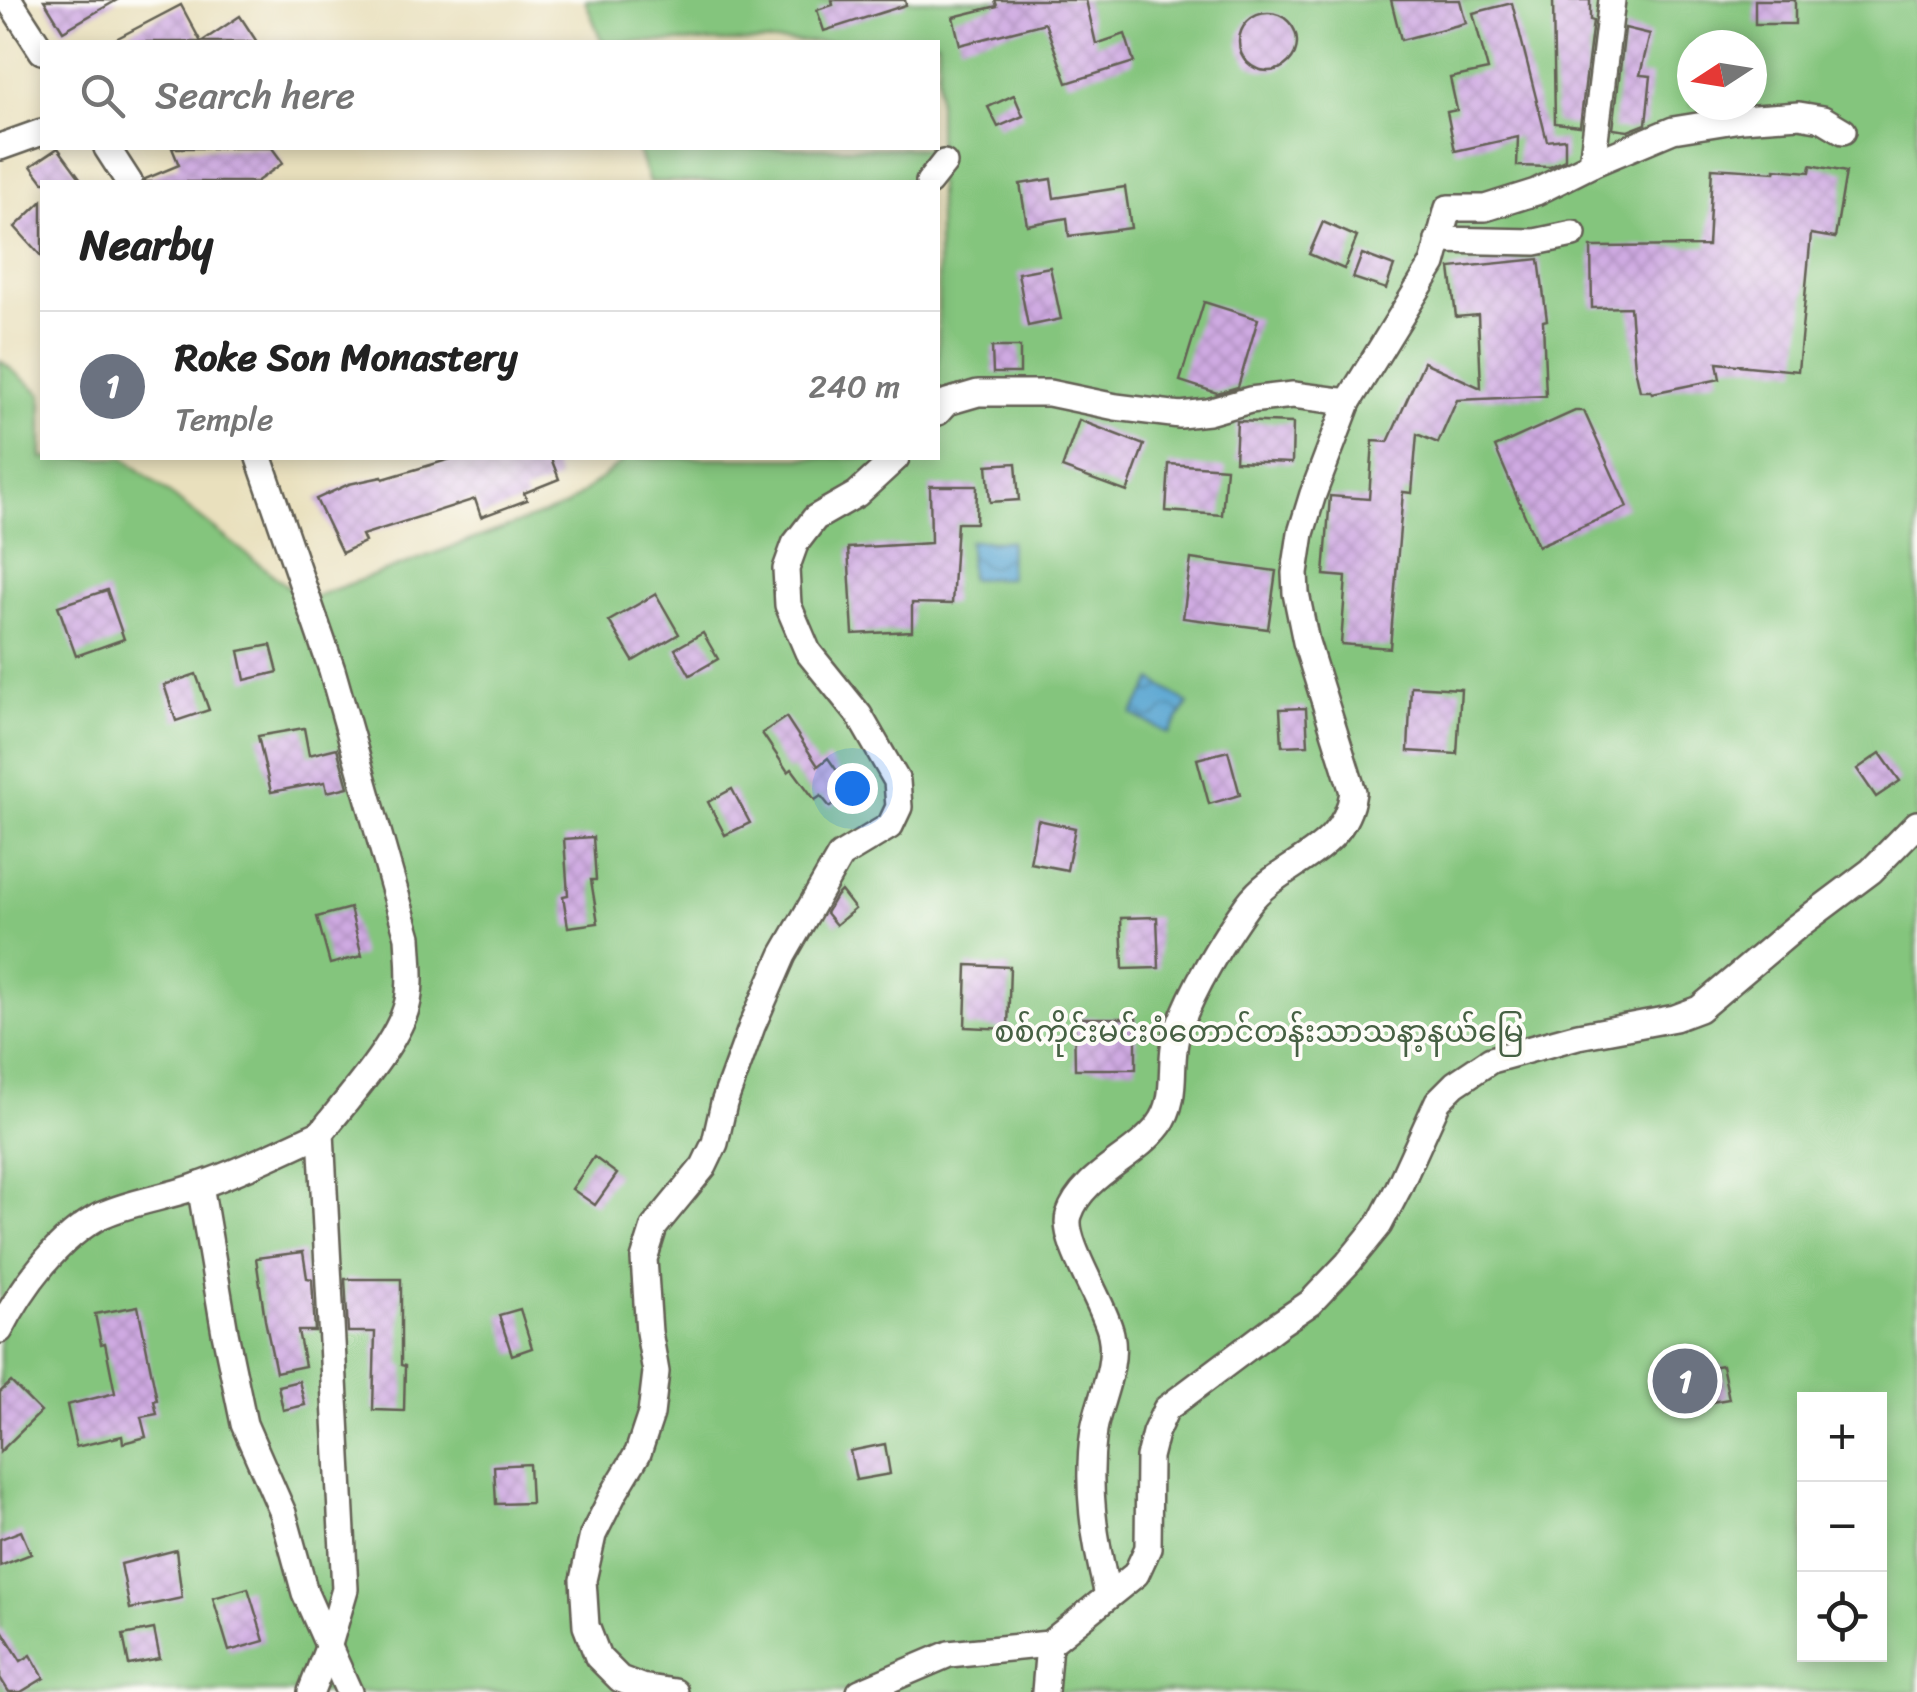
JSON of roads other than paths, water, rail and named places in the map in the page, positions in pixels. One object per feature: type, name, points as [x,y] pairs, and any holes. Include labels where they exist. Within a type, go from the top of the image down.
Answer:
[{"type":"street","points":[[9,0],[40,48]]},
{"type":"street","points":[[1592,164],[1612,0]]},
{"type":"street","points":[[1108,1595],[1096,1546],[1090,1466],[1095,1426],[1110,1372],[1112,1337],[1100,1302],[1069,1240],[1068,1218],[1092,1179],[1124,1159],[1159,1125],[1170,1107],[1177,1032],[1217,951],[1249,902],[1270,882],[1325,844],[1342,826],[1351,808],[1353,792],[1306,642],[1295,573],[1300,533],[1312,494],[1348,402],[1434,264],[1448,208],[1485,208],[1536,192],[1674,130],[1741,119],[1799,116],[1823,119],[1843,131]]},
{"type":"street","points":[[0,147],[40,133]]},
{"type":"street","points":[[108,150],[128,180]]},
{"type":"street","points":[[1438,240],[1535,242],[1573,234]]},
{"type":"street","points":[[940,408],[978,393],[1049,393],[1180,415],[1294,395],[1348,402]]},
{"type":"street","points":[[0,1330],[47,1260],[78,1231],[102,1216],[245,1168],[320,1133],[396,1034],[408,1003],[408,937],[332,670],[261,460]]},
{"type":"street","points":[[676,1692],[641,1687],[620,1679],[598,1657],[586,1626],[583,1580],[593,1534],[638,1453],[651,1414],[656,1372],[644,1260],[654,1227],[696,1178],[710,1154],[724,1103],[760,1008],[783,956],[840,856],[890,826],[899,806],[896,780],[860,714],[808,652],[788,606],[786,568],[795,544],[815,518],[857,494],[894,460]]},
{"type":"street","points":[[860,1692],[949,1654],[1049,1644],[1136,1574],[1148,1548],[1149,1457],[1166,1409],[1310,1303],[1348,1263],[1379,1225],[1438,1100],[1455,1084],[1491,1060],[1578,1036],[1675,1018],[1699,1009],[1795,928],[1871,871],[1917,824]]},
{"type":"street","points":[[311,1692],[346,1588],[320,1133]]},
{"type":"street","points":[[200,1185],[244,1424],[283,1513],[305,1593],[349,1692]]},
{"type":"street","points":[[1044,1692],[1049,1644]]},
{"type":"water","points":[[969,541],[1010,541],[1009,578],[970,579]]},
{"type":"water","points":[[1153,680],[1188,704],[1169,734],[1132,714]]},
{"type":"place","name":"Roke Son Monastery","points":[[1685,1381]]},
{"type":"park label","name":"စစ်ကိုင်းမင်းဝံတောင်တန်းသာသနာ့နယ်မြေ","points":[[1259,1032]]}]
